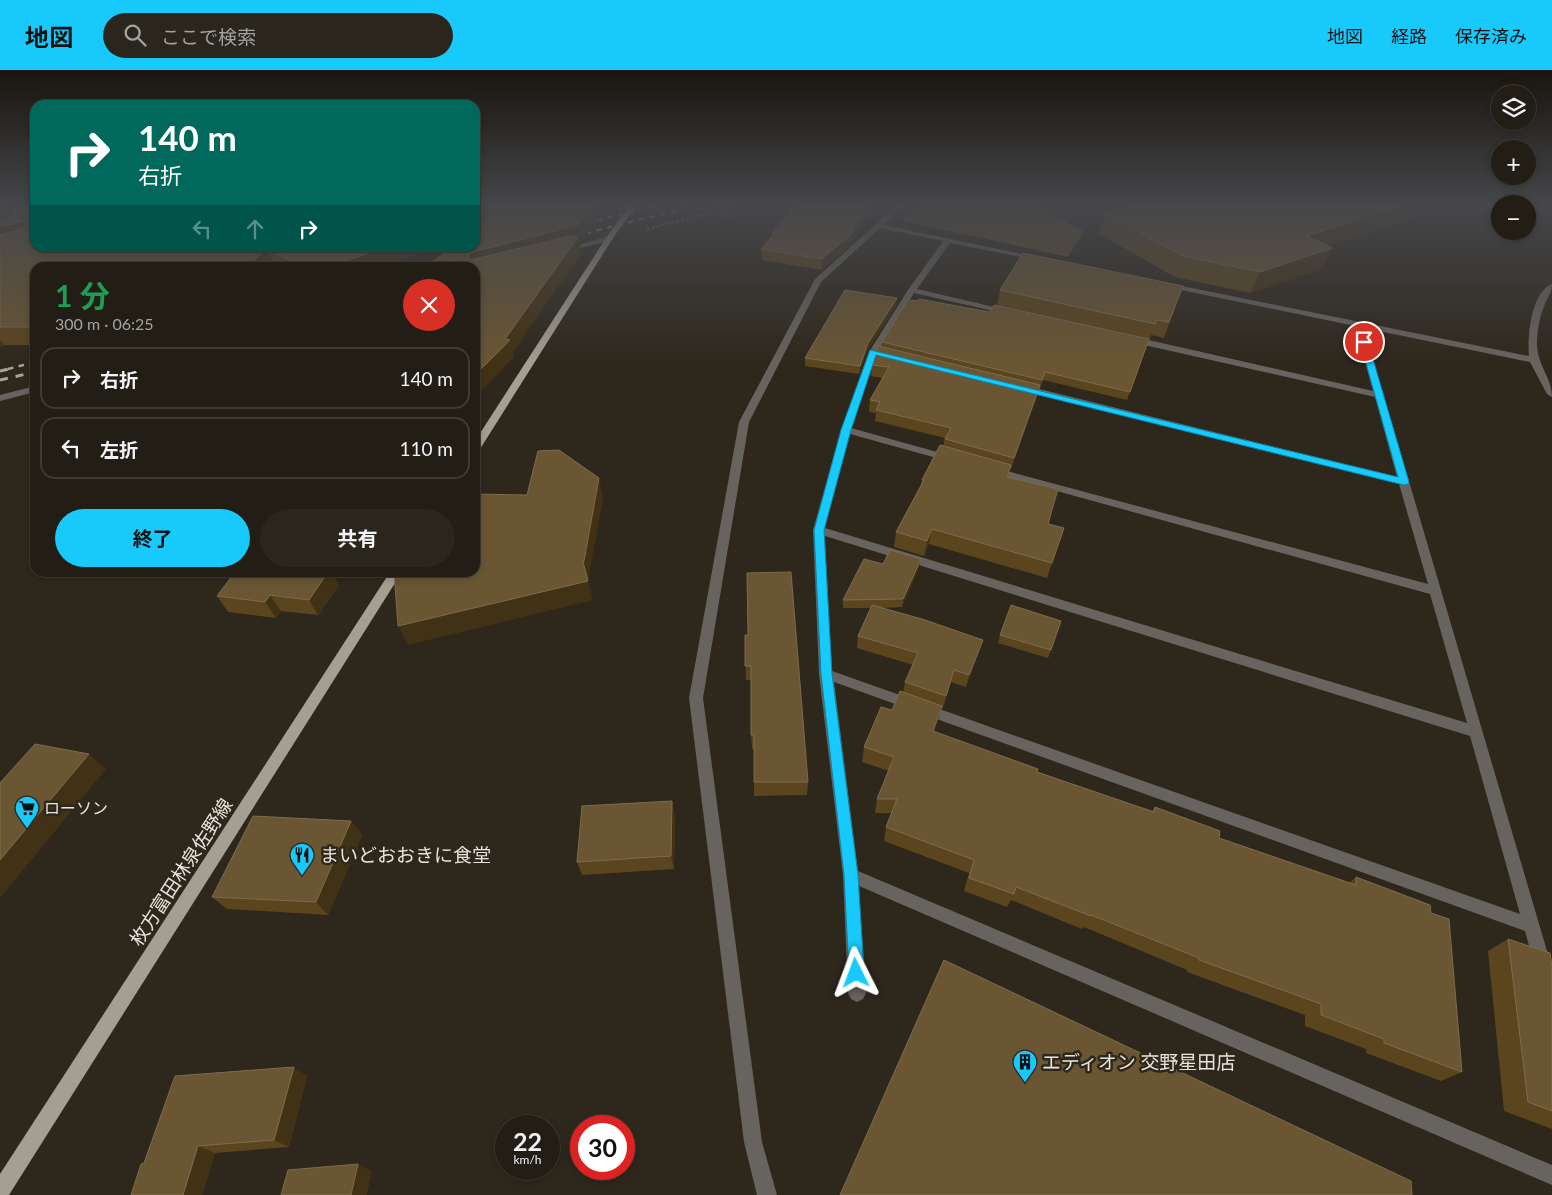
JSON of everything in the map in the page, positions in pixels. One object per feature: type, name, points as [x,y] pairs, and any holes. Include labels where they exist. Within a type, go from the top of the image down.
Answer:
[{"type":"main road","points":[[480,441],[597,258]]},
{"type":"main road","name":"枚方富田林泉佐野線","points":[[0,1192],[393,577]]},
{"type":"street","points":[[767,1195],[753,1142],[696,698],[744,422],[818,281],[843,258]]},
{"type":"street","points":[[857,993],[851,875],[826,674],[819,530],[846,430],[878,353],[912,290],[935,258]]},
{"type":"street","points":[[1039,258],[1046,260]]},
{"type":"street","points":[[1154,282],[1534,360]]},
{"type":"street","points":[[1552,286],[1545,292],[1534,323],[1534,360],[1552,394]]},
{"type":"street","points":[[912,290],[1019,314]]},
{"type":"street","points":[[1359,325],[1552,997]]},
{"type":"street","points":[[1116,336],[1380,396]]},
{"type":"street","points":[[1008,385],[1404,482]]},
{"type":"street","points":[[0,398],[30,390]]},
{"type":"street","points":[[846,430],[960,462]]},
{"type":"street","points":[[979,467],[1436,591]]},
{"type":"street","points":[[819,530],[1476,732]]},
{"type":"street","points":[[826,674],[1532,926]]},
{"type":"street","points":[[851,875],[1552,1175]]},
{"type":"building","points":[[0,258],[256,258],[252,262],[30,262],[30,327],[0,327]]},
{"type":"building","points":[[286,258],[353,258],[343,262],[292,262]]},
{"type":"building","points":[[437,258],[563,258],[505,339],[510,340],[480,370],[480,262],[433,262]]},
{"type":"building","points":[[1020,258],[1050,258],[1183,286],[1169,322],[1157,320],[1155,324],[1000,290]]},
{"type":"building","points":[[1195,258],[1300,258],[1260,272]]},
{"type":"building","points":[[845,290],[897,298],[868,343],[860,366],[805,358]]},
{"type":"building","points":[[919,299],[989,312],[994,305],[1149,339],[1130,392],[1045,372],[1042,380],[882,342],[908,300],[917,301]]},
{"type":"building","points":[[878,346],[1040,385],[1014,458],[945,439],[951,428],[876,410],[880,402],[870,400],[889,367],[872,365]]},
{"type":"building","points":[[940,445],[1011,465],[1007,477],[1058,489],[1048,524],[1064,528],[1052,563],[932,529],[927,541],[896,532],[924,480],[922,480]]},
{"type":"building","points":[[559,450],[599,478],[583,562],[588,581],[398,626],[394,577],[480,577],[480,494],[527,495],[538,451]]},
{"type":"building","points":[[890,550],[921,559],[903,599],[843,600],[864,559],[883,564]]},
{"type":"building","points":[[791,572],[808,782],[754,782],[754,735],[751,735],[751,666],[745,666],[745,635],[748,635],[747,573]]},
{"type":"building","points":[[231,577],[325,577],[309,600],[270,595],[265,602],[217,596]]},
{"type":"building","points":[[872,605],[922,619],[983,640],[969,675],[954,670],[946,696],[905,682],[918,653],[858,636]]},
{"type":"building","points":[[1011,605],[1061,621],[1051,650],[1000,635]]},
{"type":"building","points":[[900,691],[942,706],[933,731],[1038,769],[1037,772],[1154,812],[1155,807],[1220,831],[1219,838],[1356,885],[1356,877],[1430,905],[1431,913],[1449,919],[1462,1072],[1384,1043],[1384,1039],[1321,1015],[1321,1004],[1199,960],[1199,958],[1016,887],[1014,894],[969,878],[974,860],[886,827],[897,799],[877,799],[894,757],[864,747],[881,707],[892,710]]},
{"type":"building","points":[[35,744],[89,754],[0,860],[0,783]]},
{"type":"building","points":[[672,801],[671,856],[577,862],[582,806]]},
{"type":"building","points":[[253,816],[351,821],[316,902],[212,897]]},
{"type":"building","points":[[1508,939],[1550,953],[1552,967],[1552,1111],[1528,1102]]},
{"type":"building","name":"エディオン 交野星田店","points":[[944,960],[1411,1181],[1412,1195],[840,1195]]},
{"type":"building","points":[[294,1067],[274,1140],[198,1146],[183,1195],[131,1195],[175,1076]]},
{"type":"building","points":[[358,1164],[351,1195],[281,1195],[288,1170]]},
{"type":"railway","points":[[434,262],[445,259]]},
{"type":"railway","points":[[8,369],[30,363]]},
{"type":"railway","points":[[0,371],[13,368]]},
{"type":"railway","points":[[0,380],[30,373]]},
{"type":"place","name":"ローソン","points":[[27,829]]},
{"type":"place","name":"まいどおおきに食堂","points":[[302,876]]},
{"type":"place","name":"エディオン 交野星田店","points":[[1025,1083]]},
{"type":"route","points":[[856,973],[851,875],[826,674],[819,530],[846,430],[873,352],[1404,482],[1364,342]]}]
